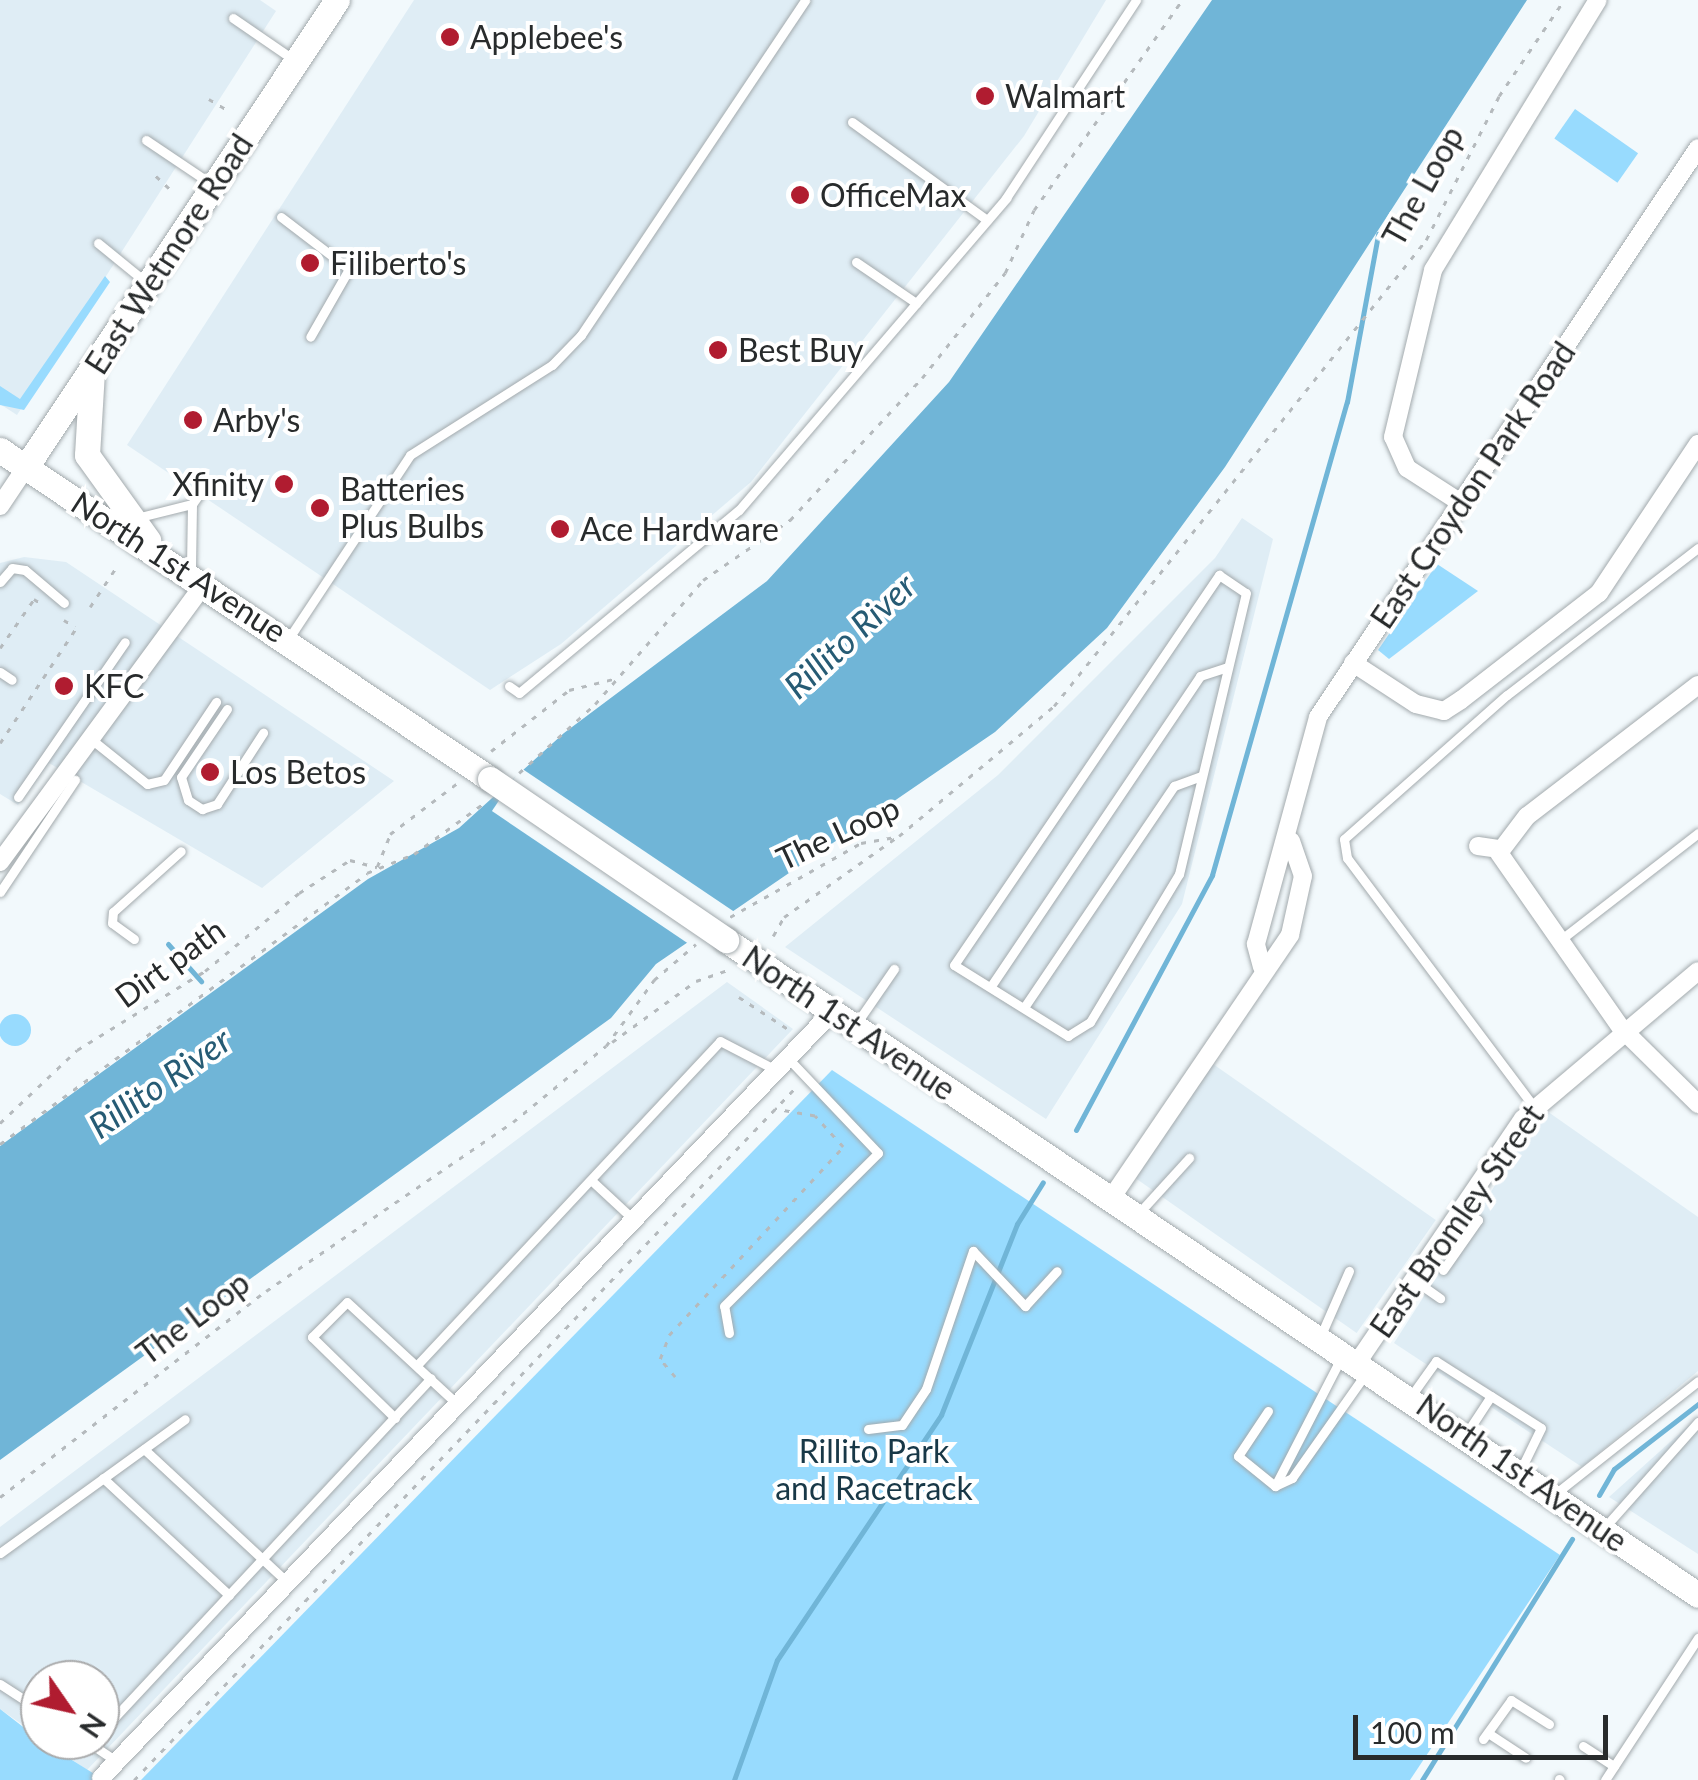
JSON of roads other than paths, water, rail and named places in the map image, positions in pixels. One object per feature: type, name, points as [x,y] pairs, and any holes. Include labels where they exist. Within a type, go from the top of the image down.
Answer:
[{"type":"main road","name":"East Wetmore Road","points":[[26,467],[215,186],[331,2]]},
{"type":"main road","points":[[92,371],[88,455],[157,552]]},
{"type":"main road","name":"North 1st Avenue","points":[[0,450],[290,638],[853,1028],[1358,1359],[1698,1595]]},
{"type":"street","points":[[1461,503],[1407,468],[1394,438],[1434,270],[1598,0]]},
{"type":"street","name":"East Croydon Park Road","points":[[1262,967],[1256,944],[1291,841],[1318,717],[1698,148]]},
{"type":"street","points":[[1353,664],[1416,704],[1444,711],[1599,593],[1698,444]]},
{"type":"street","name":"East Wetmore Road","points":[[0,506],[26,467]]},
{"type":"street","points":[[0,862],[90,737],[119,710],[198,578]]},
{"type":"street","points":[[1500,851],[1527,816],[1698,684]]},
{"type":"street","name":"East Croydon Park Road","points":[[1112,1197],[1262,967],[1290,935],[1303,876],[1291,841]]},
{"type":"street","points":[[1478,846],[1500,851],[1556,943],[1622,1029],[1698,1104]]},
{"type":"street","name":"East Bromley Street","points":[[1358,1359],[1534,1107],[1622,1029],[1698,971]]},
{"type":"street","points":[[98,1779],[831,1013]]},
{"type":"lane","points":[[290,638],[410,455],[552,365],[581,334],[804,0]]},
{"type":"lane","points":[[509,686],[519,693],[739,510],[988,220],[1136,0]]},
{"type":"lane","points":[[233,18],[296,62]]},
{"type":"lane","points":[[852,122],[988,220]]},
{"type":"lane","points":[[146,140],[215,186]]},
{"type":"lane","points":[[281,217],[349,269],[310,337]]},
{"type":"lane","points":[[98,244],[149,284]]},
{"type":"lane","points":[[856,262],[916,303]]},
{"type":"lane","points":[[129,514],[150,521],[192,504],[205,486]]},
{"type":"lane","points":[[192,504],[198,578]]},
{"type":"lane","points":[[1534,1107],[1347,858],[1344,839],[1507,695],[1698,548]]},
{"type":"lane","points":[[0,582],[12,568],[25,570],[64,603]]},
{"type":"lane","points":[[1219,575],[1246,593],[1228,667],[1179,874],[1090,1022],[1068,1036],[1025,1006],[954,966],[1219,575]]},
{"type":"lane","points":[[18,797],[125,642]]},
{"type":"lane","points":[[991,986],[1200,676],[1228,667]]},
{"type":"lane","points":[[0,672],[12,680]]},
{"type":"lane","points":[[90,737],[147,784],[164,780],[216,702]]},
{"type":"lane","points":[[226,709],[181,777],[188,800],[202,810],[217,804],[263,733]]},
{"type":"lane","points":[[1025,1006],[1174,786],[1201,776]]},
{"type":"lane","points":[[0,892],[75,780]]},
{"type":"lane","points":[[1556,943],[1698,833]]},
{"type":"lane","points":[[134,939],[112,923],[113,912],[181,851]]},
{"type":"lane","points":[[1267,903],[1280,893],[1297,902]]},
{"type":"lane","points":[[853,1028],[894,969]]},
{"type":"lane","points":[[418,1364],[720,1041],[782,1064],[878,1153],[724,1306],[729,1334]]},
{"type":"lane","points":[[1138,1214],[1189,1158]]},
{"type":"lane","points":[[591,1180],[634,1220]]},
{"type":"lane","points":[[1442,1270],[1478,1220],[1461,1209]]},
{"type":"lane","points":[[868,1429],[902,1424],[926,1389],[973,1251],[1025,1306],[1057,1271]]},
{"type":"lane","points":[[1321,1335],[1350,1271]]},
{"type":"lane","points":[[1413,1280],[1440,1298]]},
{"type":"lane","points":[[395,1418],[312,1336],[346,1302],[418,1364],[457,1404]]},
{"type":"lane","points":[[1276,1486],[1358,1359]]},
{"type":"lane","points":[[1276,1486],[1292,1478],[1358,1359]]},
{"type":"lane","points":[[1411,1396],[1436,1361],[1541,1428],[1520,1472]]},
{"type":"lane","points":[[120,1712],[431,1378]]},
{"type":"lane","points":[[1554,1495],[1698,1381]]},
{"type":"lane","points":[[1466,1434],[1491,1396]]},
{"type":"lane","points":[[1268,1410],[1238,1456],[1276,1486]]},
{"type":"lane","points":[[0,1552],[184,1419]]},
{"type":"lane","points":[[1603,1530],[1698,1422]]},
{"type":"lane","points":[[144,1448],[287,1582]]},
{"type":"lane","points":[[103,1478],[229,1596]]},
{"type":"lane","points":[[1604,1780],[1698,1638]]},
{"type":"lane","points":[[1526,1758],[1485,1736],[1511,1700],[1549,1724]]},
{"type":"lane","points":[[1583,1746],[1614,1766]]},
{"type":"water","name":"Rillito River","points":[[1212,0],[1527,0],[1225,467],[1107,628],[995,732],[656,964],[611,1018],[0,1460],[0,1146],[368,879],[459,828],[564,733],[767,581],[949,382]]},
{"type":"waterway","points":[[1076,1130],[1212,875],[1347,402],[1378,234]]},
{"type":"waterway","points":[[168,944],[201,981]]},
{"type":"waterway","points":[[734,1780],[777,1660],[941,1415],[1017,1224],[1043,1182]]},
{"type":"waterway","points":[[1599,1495],[1614,1469],[1698,1404]]},
{"type":"waterway","points":[[1422,1780],[1572,1539]]},
{"type":"place","name":"Applebee's","points":[[450,37]]},
{"type":"place","name":"Walmart","points":[[985,96]]},
{"type":"place","name":"OfficeMax","points":[[800,195]]},
{"type":"place","name":"Filiberto's","points":[[310,263]]},
{"type":"place","name":"Best Buy","points":[[718,350]]},
{"type":"place","name":"Arby's","points":[[193,420]]},
{"type":"place","name":"Xfinity","points":[[284,484]]},
{"type":"place","name":"Batteries Plus Bulbs","points":[[320,508]]},
{"type":"place","name":"Ace Hardware","points":[[560,529]]},
{"type":"place","name":"KFC","points":[[64,686]]},
{"type":"place","name":"Los Betos","points":[[210,772]]},
{"type":"park label","name":"Rillito Park and Racetrack","points":[[874,1470]]}]
